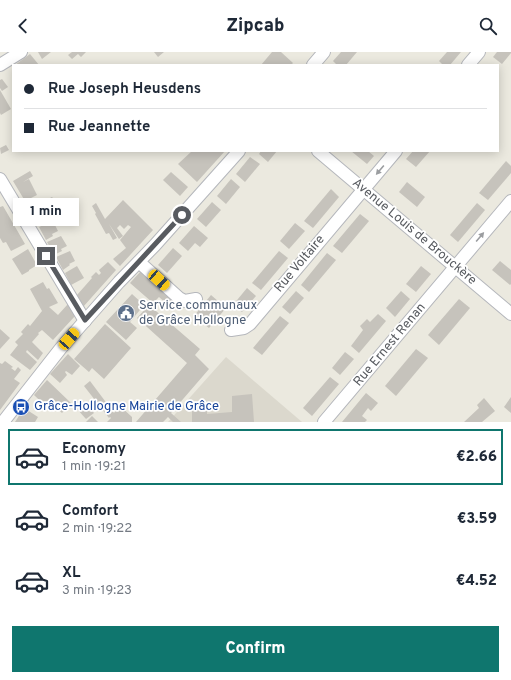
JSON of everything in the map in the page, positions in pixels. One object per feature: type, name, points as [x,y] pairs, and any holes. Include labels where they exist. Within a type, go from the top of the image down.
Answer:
[{"type":"street","points":[[0,65],[21,52]]},
{"type":"street","points":[[314,64],[324,52]]},
{"type":"street","points":[[469,64],[479,52]]},
{"type":"street","points":[[3,422],[85,320],[238,152]]},
{"type":"street","name":"Avenue Louis de Brouckère","points":[[319,152],[511,314]]},
{"type":"street","name":"Rue Voltaire","points":[[231,330],[244,328],[250,324],[395,152]]},
{"type":"street","points":[[0,179],[85,320]]},
{"type":"street","name":"Rue Ernest Renan","points":[[324,422],[511,201]]},
{"type":"street","points":[[139,262],[179,298],[185,301],[196,299]]},
{"type":"shaded area","points":[[226,357],[302,422],[168,422]]},
{"type":"building","points":[[38,52],[51,52],[42,59]]},
{"type":"building","points":[[72,52],[86,52],[81,57],[78,54],[72,59],[68,55]]},
{"type":"building","points":[[154,52],[164,52],[158,57]]},
{"type":"building","points":[[272,52],[281,52],[293,63],[292,64],[262,64]]},
{"type":"building","points":[[341,52],[357,52],[347,64],[336,64],[333,61]]},
{"type":"building","points":[[447,52],[461,52],[451,64],[442,64],[439,61]]},
{"type":"building","points":[[497,52],[511,53],[502,64],[493,57]]},
{"type":"building","points":[[30,54],[38,64],[16,64]]},
{"type":"building","points":[[2,79],[8,87],[2,91],[0,88],[0,80]]},
{"type":"building","points":[[0,90],[11,109],[1,115],[0,113]]},
{"type":"building","points":[[6,145],[9,150],[1,154],[0,148]]},
{"type":"building","points":[[191,152],[224,152],[197,182],[178,164]]},
{"type":"building","points":[[260,152],[276,152],[268,162],[259,154]]},
{"type":"building","points":[[352,152],[369,152],[374,156],[367,164]]},
{"type":"building","points":[[412,152],[429,152],[416,167],[406,159]]},
{"type":"building","points":[[250,157],[260,164],[245,182],[236,174]]},
{"type":"building","points":[[506,161],[511,166],[511,173],[488,200],[479,193]]},
{"type":"building","points":[[30,171],[33,176],[23,182],[29,179],[37,195],[25,201],[13,181]]},
{"type":"building","points":[[171,172],[188,187],[180,196],[163,180]]},
{"type":"building","points":[[231,179],[240,187],[226,204],[217,196]]},
{"type":"building","points":[[407,182],[425,197],[417,207],[399,192]]},
{"type":"building","points":[[331,189],[339,197],[313,228],[304,221]]},
{"type":"building","points":[[52,197],[59,205],[47,211],[50,216],[38,225],[26,203],[35,198],[38,204]]},
{"type":"building","points":[[123,200],[153,230],[120,266],[113,259],[126,248],[120,240],[131,227],[128,225],[124,229],[120,225],[117,228],[123,236],[119,239],[109,224],[117,238],[113,240],[109,233],[106,234],[92,206],[96,203],[105,219]]},
{"type":"building","points":[[212,202],[221,210],[206,227],[197,219]]},
{"type":"building","points":[[477,203],[485,210],[458,242],[450,235]]},
{"type":"building","points":[[3,206],[25,244],[11,251],[6,242],[3,243],[0,238],[0,207]]},
{"type":"building","points":[[360,214],[369,221],[342,253],[333,246]]},
{"type":"building","points":[[53,221],[58,231],[46,240],[39,227]]},
{"type":"building","points":[[295,223],[305,231],[289,249],[280,241]]},
{"type":"building","points":[[194,226],[208,238],[200,247],[195,243],[188,251],[179,243]]},
{"type":"building","points":[[61,236],[67,246],[61,249],[62,251],[54,255],[47,242]]},
{"type":"building","points":[[173,248],[182,256],[167,273],[158,265]]},
{"type":"building","points":[[28,249],[37,265],[22,275],[12,259]]},
{"type":"building","points":[[70,251],[75,261],[63,270],[56,257]]},
{"type":"building","points":[[279,251],[288,258],[261,290],[252,283]]},
{"type":"building","points":[[327,253],[336,260],[309,292],[301,285]]},
{"type":"building","points":[[500,261],[511,270],[510,285],[492,270]]},
{"type":"building","points":[[108,262],[116,270],[83,307],[77,295],[96,272],[99,275],[101,273],[99,270]]},
{"type":"building","points":[[77,266],[84,278],[71,285],[65,273]]},
{"type":"building","points":[[421,266],[431,274],[416,292],[406,284]]},
{"type":"building","points":[[141,271],[173,299],[168,305],[159,297],[153,303],[130,283]]},
{"type":"building","points":[[43,282],[47,289],[49,288],[58,303],[49,307],[58,315],[68,304],[75,316],[53,340],[42,330],[38,333],[39,334],[32,342],[43,353],[38,360],[27,350],[26,352],[37,362],[30,370],[10,355],[18,345],[15,342],[23,334],[21,332],[28,324],[30,326],[42,311],[30,289]]},
{"type":"building","points":[[247,288],[256,296],[242,312],[233,305]]},
{"type":"building","points":[[296,291],[304,298],[290,314],[282,307]]},
{"type":"building","points":[[401,291],[410,299],[395,317],[386,308]]},
{"type":"building","points":[[132,294],[144,305],[130,322],[137,328],[126,340],[106,322]]},
{"type":"building","points":[[211,295],[226,308],[209,328],[194,316]]},
{"type":"building","points":[[459,299],[470,308],[439,345],[428,335]]},
{"type":"building","points":[[149,305],[200,349],[195,355],[209,369],[171,413],[181,422],[173,422],[168,417],[163,422],[136,422],[187,363],[137,318]]},
{"type":"building","points":[[378,314],[386,321],[359,353],[351,346],[363,330],[360,326],[367,319],[370,322]]},
{"type":"building","points":[[280,316],[289,323],[262,355],[253,348]]},
{"type":"building","points":[[105,324],[131,348],[104,379],[92,368],[89,372],[74,359]]},
{"type":"building","points":[[0,329],[10,338],[0,349]]},
{"type":"building","points":[[416,349],[428,358],[396,396],[385,386]]},
{"type":"building","points":[[345,352],[354,359],[340,375],[332,368]]},
{"type":"building","points":[[68,354],[80,366],[72,375],[66,371],[65,372],[67,375],[60,383],[50,374]]},
{"type":"building","points":[[5,361],[13,367],[11,368],[15,371],[18,367],[21,370],[14,379],[20,383],[0,410],[0,363],[2,364]]},
{"type":"building","points":[[330,377],[339,384],[312,416],[303,408]]},
{"type":"building","points":[[47,380],[71,403],[62,413],[56,407],[52,412],[34,395]]},
{"type":"building","points":[[90,381],[114,413],[120,406],[132,417],[132,422],[107,422],[111,418],[109,418],[84,386]]},
{"type":"building","points":[[366,393],[378,403],[371,411],[368,408],[362,416],[367,420],[365,422],[342,422]]},
{"type":"building","points":[[252,394],[254,422],[192,422],[192,409],[207,408],[207,414],[232,412],[232,396]]},
{"type":"building","points":[[511,397],[511,413],[504,407]]},
{"type":"building","points":[[484,398],[495,411],[482,422],[464,422],[479,408],[477,405]]},
{"type":"building","points":[[85,403],[94,413],[86,419],[77,409]]},
{"type":"building","points":[[24,408],[38,417],[35,422],[15,422]]},
{"type":"building","points":[[92,416],[98,422],[86,422]]},
{"type":"place","name":"Service communaux de Grâce Hollogne","points":[[126,313]]},
{"type":"place","name":"Grâce-Hollogne Mairie de Grâce","points":[[21,407]]},
{"type":"route","points":[[46,256],[85,320],[182,215]]}]
